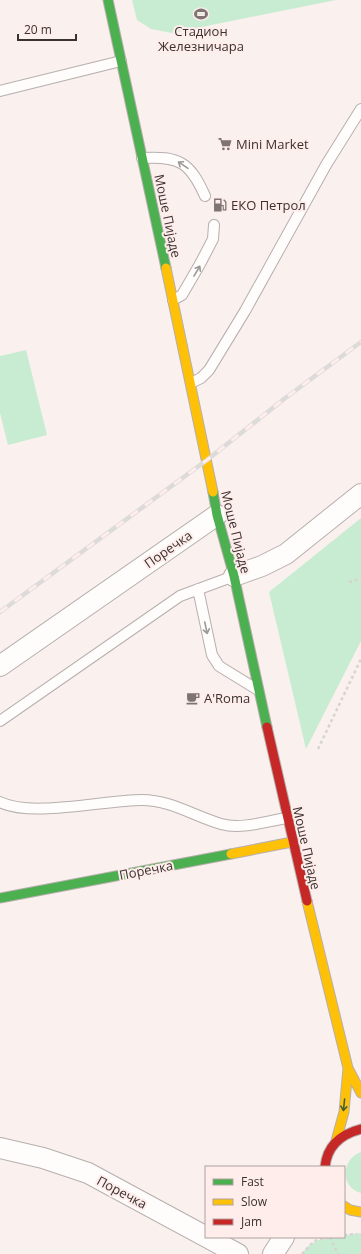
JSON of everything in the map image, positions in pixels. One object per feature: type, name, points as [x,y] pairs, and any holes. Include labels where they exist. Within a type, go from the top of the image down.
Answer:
[{"type":"street","name":"Моше Пијаде","points":[[108,0],[191,383],[217,515],[234,576],[292,842],[348,1068],[361,1093]]},
{"type":"street","points":[[234,576],[262,566],[286,554],[361,494]]},
{"type":"street","name":"Поречка","points":[[0,666],[217,515]]},
{"type":"street","name":"Поречка","points":[[0,898],[292,842]]},
{"type":"street","name":"Моше Пијаде","points":[[324,1166],[329,1151],[336,1141],[344,1112],[348,1068]]},
{"type":"street","points":[[336,1141],[345,1134],[361,1129]]},
{"type":"street","name":"Поречка","points":[[0,1148],[43,1158],[88,1173],[205,1236]]},
{"type":"street","name":"Поречка","points":[[208,1238],[238,1254]]},
{"type":"street","points":[[273,1254],[283,1238]]},
{"type":"lane","points":[[0,90],[121,61]]},
{"type":"lane","points":[[191,383],[201,378],[209,370],[245,311],[326,165],[361,109]]},
{"type":"lane","points":[[142,158],[164,157],[187,166],[197,178],[205,196]]},
{"type":"lane","points":[[173,300],[182,295],[200,264],[213,239],[214,224]]},
{"type":"lane","points":[[0,722],[180,596],[234,576]]},
{"type":"lane","points":[[198,589],[212,655],[220,666],[259,691]]},
{"type":"lane","points":[[0,802],[9,807],[28,809],[144,800],[168,804],[221,824],[238,826],[287,818]]},
{"type":"path","points":[[350,582],[361,579]]},
{"type":"path","points":[[318,749],[361,659]]},
{"type":"path","points":[[356,669],[361,668]]},
{"type":"path","points":[[345,1235],[361,1233]]},
{"type":"path","points":[[302,1254],[314,1241],[325,1238]]},
{"type":"path","points":[[330,1238],[338,1254]]},
{"type":"green space","name":"Стадион Железничара","points":[[132,0],[336,0],[172,33],[151,29],[137,20]]},
{"type":"green space","points":[[26,350],[47,435],[8,445],[0,413],[0,356]]},
{"type":"green space","points":[[361,518],[361,641],[306,749],[269,592]]},
{"type":"green space","points":[[361,1152],[361,1193],[354,1190],[349,1185],[346,1180],[346,1173],[350,1161],[354,1156]]},
{"type":"green space","points":[[361,1233],[361,1254],[302,1254],[315,1242],[326,1238],[345,1238],[345,1235]]},
{"type":"railway","points":[[0,612],[207,460],[284,399],[361,342]]},
{"type":"traffic: fast","points":[[108,0],[166,268]]},
{"type":"traffic: fast","points":[[213,492],[217,515],[234,576],[267,727]]},
{"type":"traffic: fast","points":[[0,898],[231,854]]},
{"type":"traffic: slow","points":[[166,268],[213,492]]},
{"type":"traffic: slow","points":[[231,854],[292,842]]},
{"type":"traffic: slow","points":[[307,901],[348,1068],[361,1093]]},
{"type":"traffic: slow","points":[[336,1141],[344,1112],[348,1068]]},
{"type":"traffic: slow","points":[[345,1207],[350,1210],[361,1212]]},
{"type":"traffic: jam","points":[[267,727],[307,901]]},
{"type":"traffic: jam","points":[[325,1166],[329,1153],[336,1142],[347,1134],[361,1129]]},
{"type":"place","name":"Стадион Железничара","points":[[201,14]]},
{"type":"place","name":"Mini Market","points":[[225,144]]},
{"type":"place","name":"ЕКО Петрол","points":[[220,205]]},
{"type":"place","name":"A'Roma","points":[[193,698]]}]
